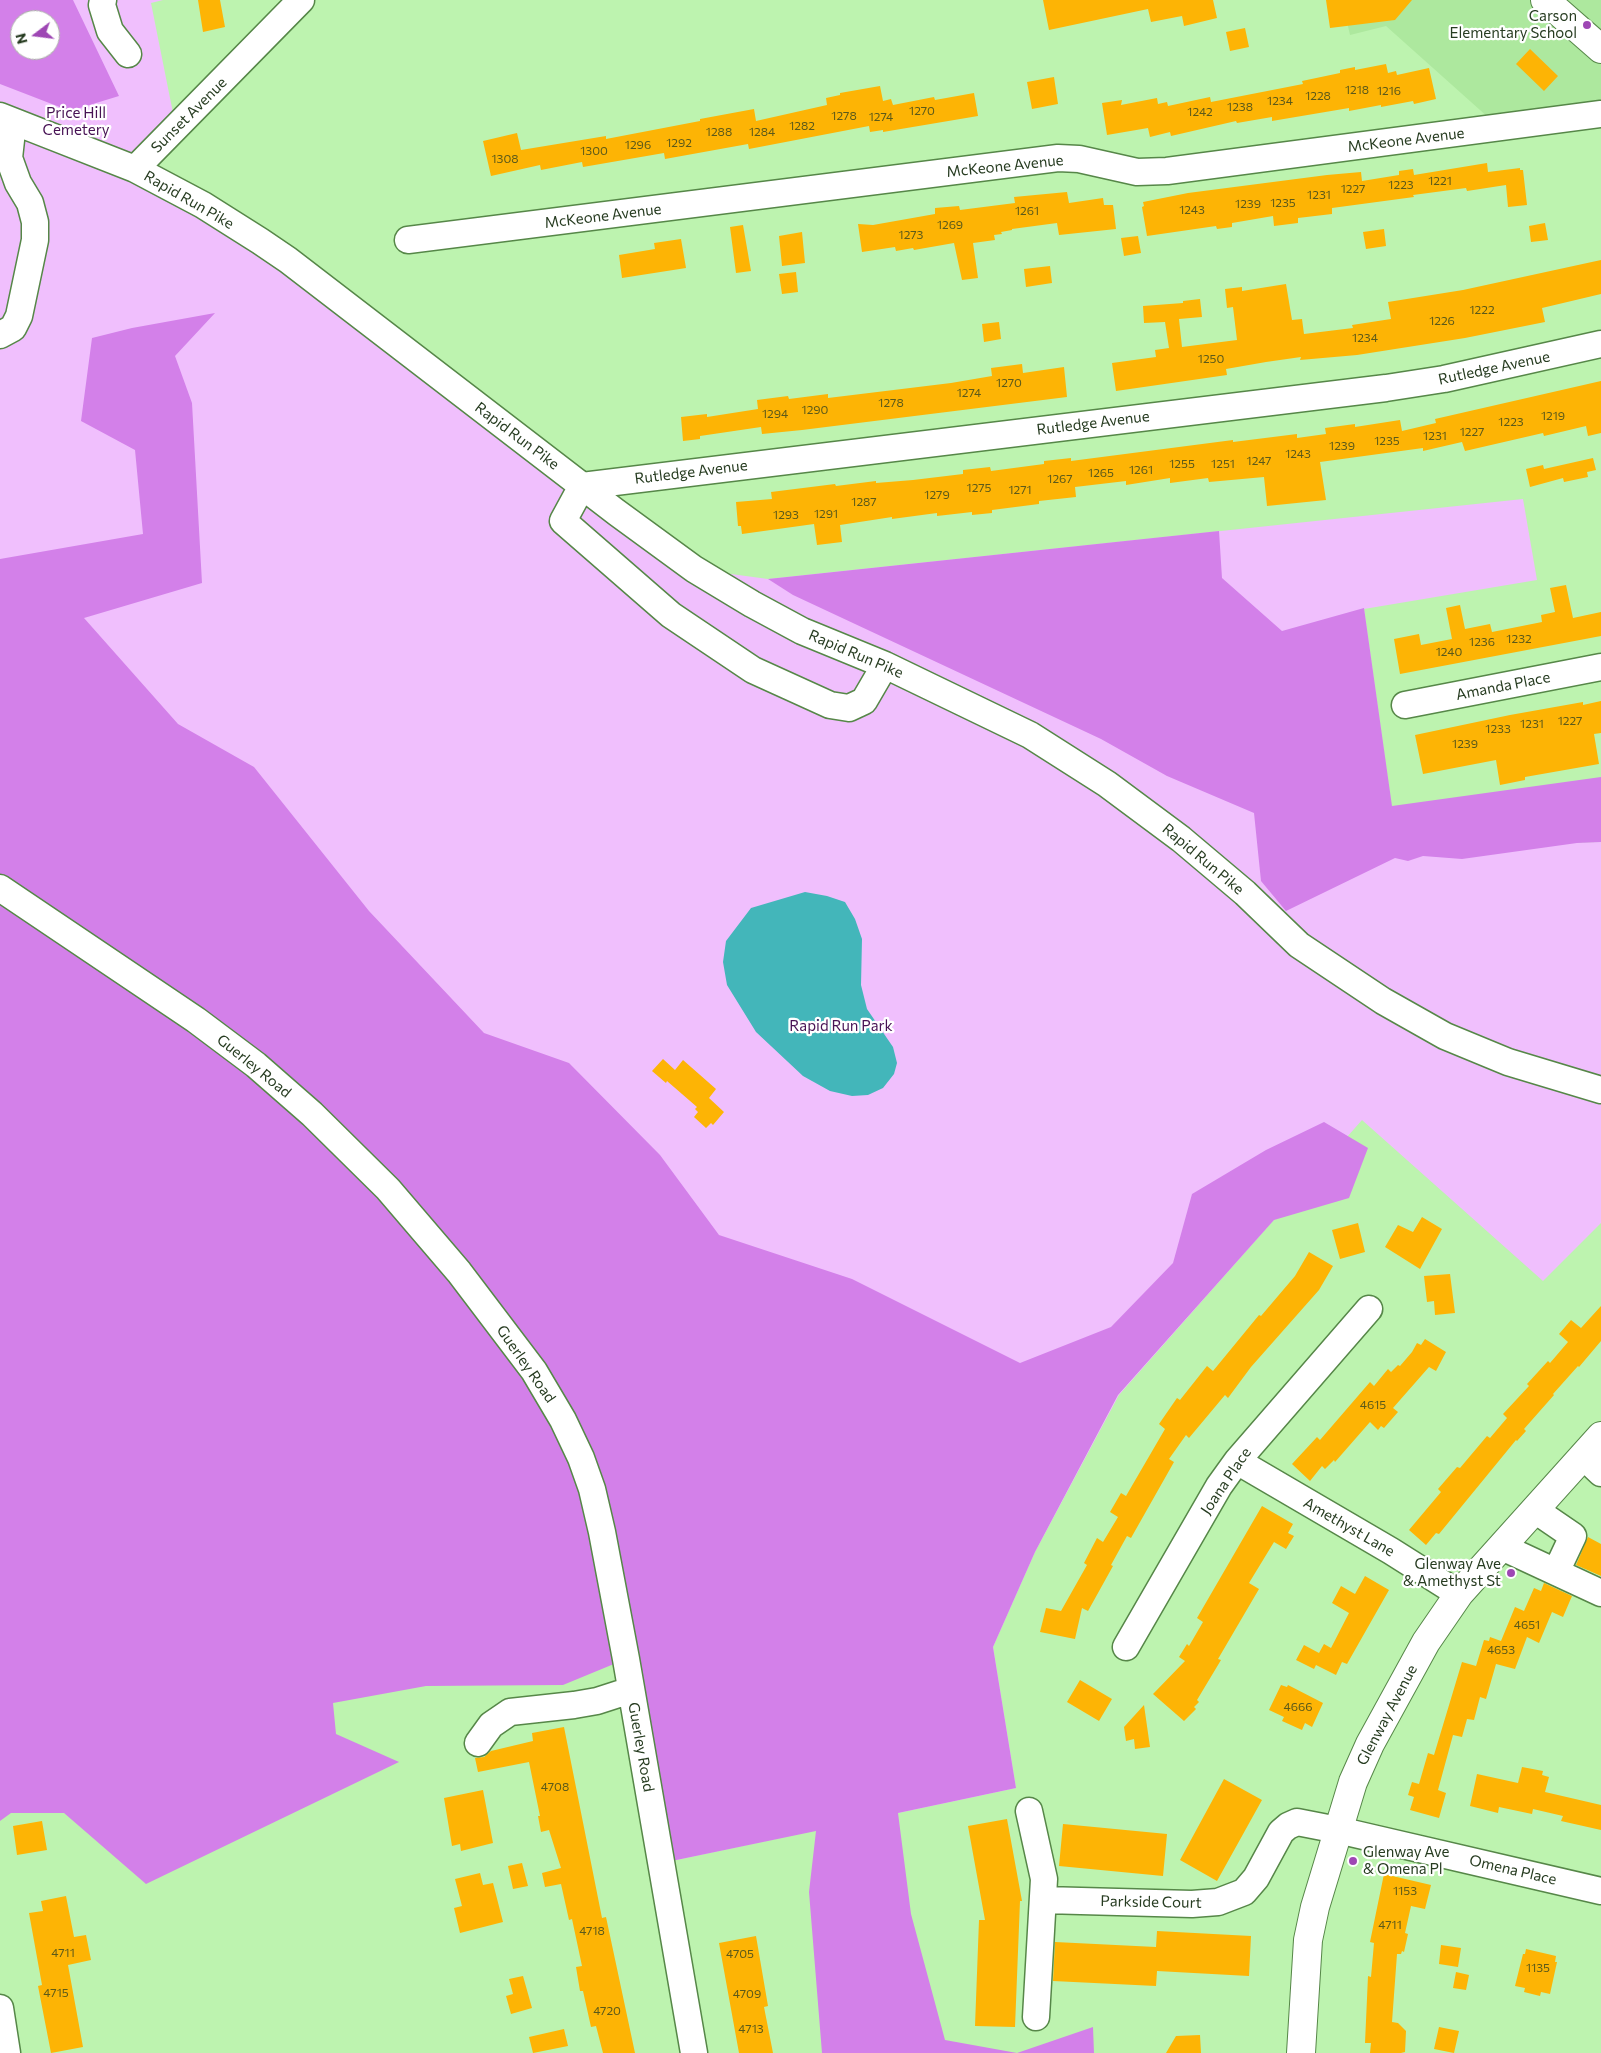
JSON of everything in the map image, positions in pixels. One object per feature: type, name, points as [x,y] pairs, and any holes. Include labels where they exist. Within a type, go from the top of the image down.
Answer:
[{"type":"main road","points":[[1545,0],[1601,50]]},
{"type":"main road","name":"Glenway Avenue","points":[[1301,2053],[1308,1940],[1315,1907],[1353,1782],[1370,1744],[1426,1642],[1459,1594],[1536,1510],[1592,1464],[1601,1436]]},
{"type":"street","points":[[103,0],[102,5],[110,31],[128,54]]},
{"type":"street","name":"Sunset Avenue","points":[[135,169],[301,0]]},
{"type":"street","name":"McKeone Avenue","points":[[408,240],[1058,158],[1079,158],[1137,172],[1167,171],[1601,114]]},
{"type":"street","points":[[0,335],[13,328],[19,316],[35,240],[35,222],[30,203],[18,183],[9,158],[7,119],[135,169]]},
{"type":"street","name":"Rapid Run Pike","points":[[135,169],[203,205],[281,256],[653,540],[694,569],[802,631],[885,665],[1030,735],[1107,784],[1188,845],[1244,893],[1299,945],[1409,1017],[1445,1036],[1508,1062],[1601,1090]]},
{"type":"street","name":"Rutledge Avenue","points":[[582,486],[1444,380],[1601,344]]},
{"type":"street","points":[[582,486],[563,521],[671,614],[753,670],[830,705],[849,708],[864,701],[885,665]]},
{"type":"street","name":"Amanda Place","points":[[1405,705],[1601,667]]},
{"type":"street","name":"Guerley Road","points":[[0,888],[196,1020],[256,1065],[312,1114],[360,1159],[388,1189],[459,1272],[534,1371],[563,1420],[581,1458],[592,1489],[602,1532],[631,1690],[694,2053]]},
{"type":"street","name":"Joana Place","points":[[1126,1647],[1220,1486],[1237,1461],[1368,1309]]},
{"type":"street","name":"Amethyst Lane","points":[[1237,1461],[1383,1546],[1459,1594]]},
{"type":"street","points":[[1536,1510],[1574,1536],[1556,1572]]},
{"type":"street","points":[[1502,1547],[1601,1594]]},
{"type":"street","points":[[478,1743],[491,1725],[510,1712],[574,1705],[631,1690]]},
{"type":"street","points":[[1029,1811],[1044,1879],[1036,2018]]},
{"type":"street","name":"Parkside Court","points":[[1044,1900],[1192,1904],[1218,1902],[1244,1892],[1256,1878],[1276,1840],[1288,1826],[1297,1822],[1338,1830]]},
{"type":"street","name":"Omena Place","points":[[1338,1830],[1601,1891]]},
{"type":"street","points":[[0,2008],[7,2053]]},
{"type":"shaded area","points":[[0,0],[73,0],[119,96],[70,111],[0,84]]},
{"type":"shaded area","points":[[1342,0],[1601,0],[1601,114],[1499,127],[1386,26],[1350,35]]},
{"type":"shaded area","points":[[215,313],[175,356],[192,403],[202,583],[84,618],[178,724],[254,767],[369,911],[484,1033],[569,1063],[660,1155],[719,1235],[852,1279],[1020,1363],[1111,1327],[1173,1263],[1192,1194],[1266,1150],[1324,1122],[1368,1148],[1349,1198],[1274,1220],[1118,1395],[1035,1552],[993,1647],[1016,1788],[898,1813],[911,1914],[945,2040],[1017,2053],[822,2053],[809,1892],[816,1831],[662,1863],[626,1659],[563,1685],[426,1686],[333,1703],[336,1734],[399,1762],[146,1884],[64,1813],[11,1813],[0,1821],[0,559],[143,534],[135,450],[81,421],[92,338],[132,328]]},
{"type":"shaded area","points":[[1219,531],[1222,578],[1282,631],[1364,608],[1392,806],[1601,777],[1601,842],[1577,843],[1462,859],[1423,856],[1408,861],[1395,858],[1286,911],[1261,881],[1254,813],[1167,776],[1101,739],[793,595],[768,579]]},
{"type":"shaded area","points":[[1093,2027],[1094,2053],[1017,2053]]},
{"type":"green space","name":"Rapid Run Park","points":[[0,0],[163,0],[151,3],[176,128],[136,169],[203,205],[694,569],[768,579],[1523,499],[1537,580],[1364,609],[1397,845],[1601,842],[1601,1223],[1543,1281],[1362,1120],[1119,1395],[1035,1552],[993,1647],[1016,1788],[662,1863],[626,1659],[0,888]]},
{"type":"water","points":[[805,892],[845,902],[855,919],[862,939],[861,985],[867,1009],[893,1047],[897,1063],[894,1074],[883,1088],[868,1095],[852,1096],[830,1091],[803,1076],[756,1032],[727,985],[723,962],[726,941],[751,908]]},
{"type":"building","points":[[198,0],[220,0],[225,27],[203,32]]},
{"type":"building","points":[[1043,0],[1213,0],[1217,18],[1184,26],[1182,16],[1151,22],[1148,9],[1049,30]]},
{"type":"building","points":[[1326,0],[1412,0],[1395,20],[1330,28]]},
{"type":"building","points":[[1245,28],[1249,47],[1230,51],[1226,32]]},
{"type":"building","points":[[1530,49],[1558,76],[1544,91],[1516,64]]},
{"type":"building","points":[[1386,64],[1388,73],[1396,71],[1397,75],[1429,68],[1436,99],[1414,104],[1413,101],[1349,111],[1349,108],[1272,121],[1272,117],[1237,123],[1236,121],[1171,136],[1170,132],[1150,137],[1148,128],[1107,135],[1102,103],[1122,100],[1121,105],[1157,98],[1158,104],[1167,102],[1168,106],[1210,97],[1211,102],[1303,84],[1302,81],[1340,73],[1340,70],[1355,67],[1355,70]]},
{"type":"building","points":[[1054,77],[1058,104],[1032,109],[1027,82]]},
{"type":"building","points":[[880,86],[883,101],[891,99],[893,105],[934,97],[935,100],[974,93],[978,116],[883,132],[883,130],[870,132],[869,126],[749,149],[748,144],[665,159],[664,153],[583,167],[582,162],[541,170],[540,165],[491,176],[483,141],[517,133],[521,150],[606,136],[606,139],[754,109],[756,121],[827,105],[826,98],[840,95],[840,93]]},
{"type":"building","points":[[1487,163],[1488,172],[1520,168],[1520,170],[1523,170],[1527,205],[1508,207],[1506,185],[1467,191],[1466,188],[1332,208],[1332,214],[1298,218],[1298,223],[1274,226],[1273,216],[1232,223],[1232,227],[1217,229],[1216,226],[1147,236],[1142,207],[1144,206],[1143,202],[1188,193],[1327,175],[1361,172],[1362,181],[1399,175],[1399,171],[1413,169],[1414,175]]},
{"type":"building","points":[[1067,192],[1069,203],[1103,198],[1104,205],[1113,205],[1116,229],[1059,235],[1057,223],[1001,232],[1002,234],[994,235],[995,240],[973,243],[978,278],[962,280],[954,243],[914,250],[913,248],[896,251],[895,247],[862,252],[858,224],[873,225],[935,214],[935,208],[959,206],[960,210],[1015,203],[1014,197]]},
{"type":"building","points":[[1545,223],[1548,240],[1531,242],[1529,226]]},
{"type":"building","points":[[743,225],[751,271],[736,273],[730,227]]},
{"type":"building","points":[[1384,229],[1386,246],[1366,249],[1363,232]]},
{"type":"building","points":[[802,232],[805,263],[782,266],[779,236]]},
{"type":"building","points":[[1138,236],[1141,253],[1124,256],[1121,238]]},
{"type":"building","points":[[681,239],[686,268],[622,278],[619,255],[655,249],[654,243]]},
{"type":"building","points":[[1601,260],[1601,294],[1542,308],[1545,322],[1465,338],[1357,355],[1300,360],[1301,357],[1266,362],[1226,369],[1227,375],[1116,391],[1112,363],[1156,357],[1155,350],[1169,348],[1165,322],[1144,323],[1143,306],[1183,303],[1183,301],[1200,299],[1202,317],[1179,319],[1182,347],[1237,340],[1233,307],[1227,308],[1225,289],[1242,287],[1242,291],[1286,284],[1292,320],[1302,319],[1304,334],[1353,328],[1352,325],[1391,319],[1388,302],[1463,290]]},
{"type":"building","points":[[1050,266],[1052,283],[1026,287],[1024,269]]},
{"type":"building","points":[[796,272],[798,292],[782,294],[779,274]]},
{"type":"building","points":[[999,322],[1001,339],[984,342],[982,324]]},
{"type":"building","points":[[1022,364],[1023,373],[1064,367],[1067,397],[762,434],[761,427],[700,436],[700,439],[683,441],[681,417],[707,414],[707,417],[758,409],[757,400],[788,396],[789,399],[828,394],[828,398],[951,383],[992,376],[991,368]]},
{"type":"building","points":[[1601,381],[1601,433],[1588,436],[1586,426],[1544,436],[1543,433],[1465,451],[1462,442],[1423,451],[1423,448],[1320,462],[1326,500],[1267,506],[1264,477],[1209,482],[1208,478],[1170,483],[1170,478],[1126,485],[1126,481],[1075,487],[1076,497],[1039,501],[1039,504],[992,510],[992,513],[972,515],[972,512],[937,516],[937,513],[892,519],[892,517],[840,525],[842,542],[817,545],[814,524],[742,534],[741,526],[738,526],[736,502],[772,499],[771,492],[835,484],[836,486],[876,481],[876,483],[913,480],[963,474],[963,470],[990,467],[991,471],[1044,464],[1044,461],[1071,458],[1071,461],[1233,440],[1233,442],[1297,434],[1297,438],[1326,434],[1325,428],[1355,424],[1355,427],[1400,420],[1402,431],[1436,423],[1435,419]]},
{"type":"building","points":[[1593,458],[1596,470],[1587,472],[1588,477],[1564,482],[1563,478],[1530,487],[1526,469],[1543,465],[1544,469]]},
{"type":"building","points":[[1566,585],[1573,618],[1601,612],[1601,636],[1400,674],[1394,639],[1419,634],[1421,645],[1452,639],[1446,608],[1460,605],[1465,629],[1490,624],[1492,632],[1542,622],[1541,615],[1555,612],[1550,588]]},
{"type":"building","points":[[1601,701],[1601,733],[1594,734],[1599,764],[1525,777],[1525,780],[1500,785],[1496,760],[1423,774],[1415,735],[1510,715],[1583,702],[1583,705]]},
{"type":"building","points":[[663,1059],[675,1070],[683,1060],[716,1089],[709,1098],[724,1112],[713,1125],[711,1123],[706,1128],[694,1117],[698,1112],[695,1109],[697,1107],[667,1081],[666,1083],[652,1071]]},
{"type":"building","points":[[1422,1217],[1442,1229],[1420,1269],[1385,1247],[1398,1225],[1413,1232]]},
{"type":"building","points":[[1358,1223],[1365,1252],[1340,1259],[1332,1230]]},
{"type":"building","points":[[1309,1252],[1333,1266],[1319,1290],[1251,1367],[1228,1398],[1225,1395],[1189,1438],[1186,1435],[1169,1459],[1174,1462],[1131,1538],[1127,1536],[1088,1611],[1082,1608],[1075,1639],[1040,1632],[1046,1608],[1061,1611],[1087,1565],[1084,1563],[1097,1538],[1103,1542],[1118,1517],[1110,1512],[1121,1493],[1126,1496],[1165,1429],[1159,1424],[1177,1398],[1180,1400],[1207,1366],[1213,1371],[1259,1315],[1261,1316],[1295,1276]]},
{"type":"building","points":[[1450,1274],[1455,1313],[1435,1315],[1434,1301],[1427,1302],[1424,1276]]},
{"type":"building","points":[[1601,1306],[1601,1341],[1553,1394],[1524,1429],[1526,1431],[1516,1440],[1439,1534],[1436,1533],[1426,1545],[1409,1530],[1441,1492],[1438,1489],[1457,1467],[1460,1468],[1487,1436],[1490,1438],[1507,1418],[1503,1414],[1529,1386],[1527,1384],[1548,1361],[1550,1363],[1568,1342],[1559,1334],[1571,1320],[1581,1328]]},
{"type":"building","points":[[1425,1339],[1446,1352],[1436,1371],[1429,1367],[1393,1408],[1398,1412],[1384,1428],[1381,1426],[1378,1430],[1370,1422],[1335,1462],[1334,1460],[1325,1469],[1322,1466],[1310,1481],[1292,1464],[1317,1437],[1320,1440],[1370,1382],[1374,1386],[1388,1369],[1391,1372],[1398,1365],[1400,1366],[1417,1343],[1421,1345]]},
{"type":"building","points":[[1262,1506],[1293,1524],[1288,1533],[1294,1536],[1286,1549],[1274,1542],[1249,1583],[1259,1589],[1218,1659],[1221,1660],[1197,1700],[1199,1702],[1194,1707],[1196,1709],[1184,1721],[1153,1694],[1185,1661],[1179,1657],[1187,1644],[1189,1646],[1203,1622],[1197,1618]]},
{"type":"building","points":[[1588,1537],[1601,1544],[1601,1576],[1576,1565]]},
{"type":"building","points":[[1365,1576],[1389,1590],[1347,1664],[1342,1662],[1336,1675],[1316,1665],[1314,1669],[1296,1660],[1304,1645],[1319,1653],[1324,1644],[1331,1648],[1349,1613],[1332,1603],[1341,1586],[1355,1594]]},
{"type":"building","points":[[1544,1583],[1572,1596],[1563,1617],[1552,1612],[1539,1643],[1527,1637],[1515,1669],[1496,1664],[1486,1699],[1480,1697],[1474,1720],[1467,1719],[1462,1737],[1453,1735],[1438,1790],[1446,1793],[1439,1818],[1410,1810],[1414,1797],[1408,1795],[1412,1782],[1419,1784],[1428,1753],[1434,1755],[1462,1662],[1476,1666],[1484,1640],[1489,1641],[1490,1637],[1501,1641],[1515,1607],[1524,1611],[1534,1588],[1541,1591]]},
{"type":"building","points":[[1080,1680],[1112,1699],[1099,1721],[1067,1702]]},
{"type":"building","points":[[1281,1685],[1287,1687],[1288,1685],[1323,1703],[1312,1727],[1305,1723],[1302,1730],[1282,1721],[1284,1717],[1269,1710]]},
{"type":"building","points":[[1144,1705],[1150,1747],[1135,1749],[1134,1739],[1126,1741],[1124,1727]]},
{"type":"building","points":[[564,1727],[602,1918],[606,1917],[635,2053],[603,2053],[596,2026],[591,2027],[583,1991],[580,1991],[576,1967],[582,1966],[572,1919],[569,1920],[561,1884],[545,1887],[542,1873],[561,1868],[549,1830],[541,1832],[538,1816],[540,1816],[529,1762],[478,1772],[475,1758],[484,1757],[491,1751],[533,1741],[532,1733]]},
{"type":"building","points":[[1522,1767],[1543,1771],[1542,1775],[1549,1777],[1545,1792],[1601,1805],[1601,1830],[1561,1821],[1563,1816],[1533,1809],[1532,1814],[1499,1807],[1498,1813],[1470,1806],[1477,1774],[1518,1783]]},
{"type":"building","points":[[1224,1779],[1262,1800],[1217,1881],[1180,1860]]},
{"type":"building","points":[[483,1790],[493,1843],[461,1851],[460,1844],[452,1846],[444,1798]]},
{"type":"building","points":[[1007,1819],[1022,1901],[1020,1901],[1015,2027],[975,2026],[979,1920],[985,1920],[968,1826]]},
{"type":"building","points":[[42,1821],[47,1850],[17,1855],[13,1826]]},
{"type":"building","points":[[1063,1824],[1167,1834],[1163,1876],[1059,1866]]},
{"type":"building","points":[[522,1863],[528,1886],[513,1889],[508,1866]]},
{"type":"building","points":[[480,1873],[483,1885],[493,1883],[503,1922],[460,1933],[454,1908],[462,1906],[455,1879]]},
{"type":"building","points":[[1384,1874],[1431,1885],[1425,1909],[1411,1906],[1405,1933],[1408,1934],[1404,1952],[1402,1951],[1401,1954],[1397,1954],[1392,2022],[1398,2023],[1406,2031],[1405,2052],[1401,2053],[1370,2053],[1371,2043],[1365,2043],[1368,1976],[1371,1977],[1374,1943],[1370,1942]]},
{"type":"building","points":[[66,1896],[74,1937],[86,1935],[91,1960],[68,1965],[83,2047],[51,2053],[38,1986],[42,1985],[29,1913],[43,1911],[41,1901]]},
{"type":"building","points":[[1157,1931],[1251,1936],[1249,1976],[1157,1971],[1156,1986],[1053,1981],[1055,1942],[1156,1947]]},
{"type":"building","points":[[756,1936],[768,2006],[764,2007],[773,2053],[739,2053],[719,1943]]},
{"type":"building","points":[[1441,1945],[1461,1948],[1458,1967],[1439,1964]]},
{"type":"building","points":[[1526,1949],[1556,1956],[1555,1962],[1557,1962],[1550,1994],[1541,1992],[1540,1996],[1524,1992],[1525,1988],[1515,1986]]},
{"type":"building","points":[[1456,1972],[1469,1975],[1466,1990],[1453,1988]]},
{"type":"building","points":[[523,1976],[532,2008],[511,2014],[506,1996],[513,1994],[509,1979]]},
{"type":"building","points":[[1439,2027],[1459,2031],[1454,2053],[1434,2049]]},
{"type":"building","points":[[564,2029],[568,2046],[533,2053],[529,2037]]},
{"type":"building","points":[[1200,2035],[1201,2053],[1166,2053],[1176,2036]]},
{"type":"place","name":"Carson Elementary School","points":[[1587,25]]},
{"type":"place","name":"Glenway Ave & Amethyst St","points":[[1511,1573]]},
{"type":"place","name":"Glenway Ave & Omena Pl","points":[[1353,1861]]},
{"type":"park label","name":"Price Hill Cemetery","points":[[76,122]]}]
